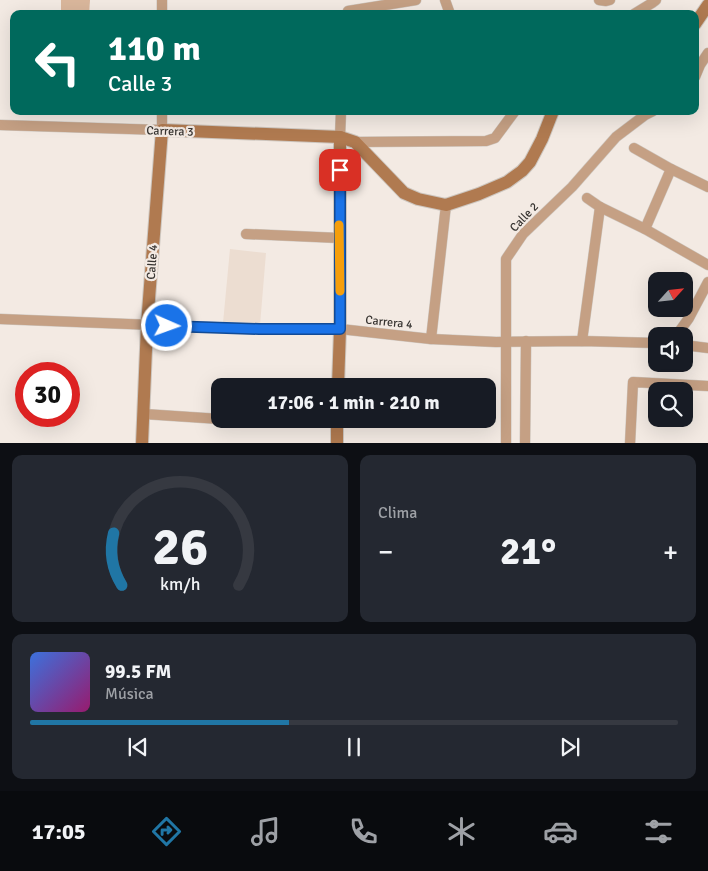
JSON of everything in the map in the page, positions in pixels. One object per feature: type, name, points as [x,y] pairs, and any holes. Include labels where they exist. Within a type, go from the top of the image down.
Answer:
[{"type":"main road","points":[[699,18],[708,5]]},
{"type":"main road","points":[[355,142],[404,193],[418,199],[446,205],[507,182],[522,172],[530,162],[542,139],[551,115]]},
{"type":"main road","name":"Carrera 3","points":[[162,130],[340,137],[355,142]]},
{"type":"main road","name":"Calle 4","points":[[142,443],[147,325],[162,130]]},
{"type":"main road","points":[[338,378],[340,137]]},
{"type":"main road","points":[[337,428],[337,443]]},
{"type":"street","points":[[348,8],[416,0]]},
{"type":"street","points":[[599,0],[610,0]]},
{"type":"street","points":[[641,10],[656,0]]},
{"type":"street","points":[[699,67],[708,53]]},
{"type":"street","name":"Calle 4","points":[[162,115],[162,130]]},
{"type":"street","points":[[340,137],[342,115]]},
{"type":"street","points":[[355,142],[486,142],[495,138],[512,115]]},
{"type":"street","name":"Calle 2","points":[[506,443],[506,259],[523,234],[572,187],[616,137],[646,115]]},
{"type":"street","name":"Carrera 3","points":[[0,125],[162,130]]},
{"type":"street","points":[[634,148],[708,187]]},
{"type":"street","points":[[645,228],[671,169]]},
{"type":"street","points":[[587,198],[600,207],[645,228],[708,266]]},
{"type":"street","points":[[430,339],[446,205]]},
{"type":"street","points":[[582,341],[600,207]]},
{"type":"street","points":[[246,234],[339,238]]},
{"type":"street","points":[[682,327],[708,282]]},
{"type":"street","name":"Carrera 4","points":[[0,320],[259,329],[340,329],[430,339],[505,342],[648,343]]},
{"type":"street","points":[[525,443],[526,341]]},
{"type":"street","points":[[693,346],[708,348]]},
{"type":"street","points":[[630,443],[634,382],[708,386]]},
{"type":"street","points":[[144,414],[211,418]]},
{"type":"shaded area","points":[[61,0],[90,0],[89,10],[61,10]]},
{"type":"shaded area","points":[[230,249],[266,253],[260,325],[223,323]]},
{"type":"slow traffic","points":[[339,225],[340,291]]},
{"type":"route","points":[[167,326],[340,329],[340,170]]}]
